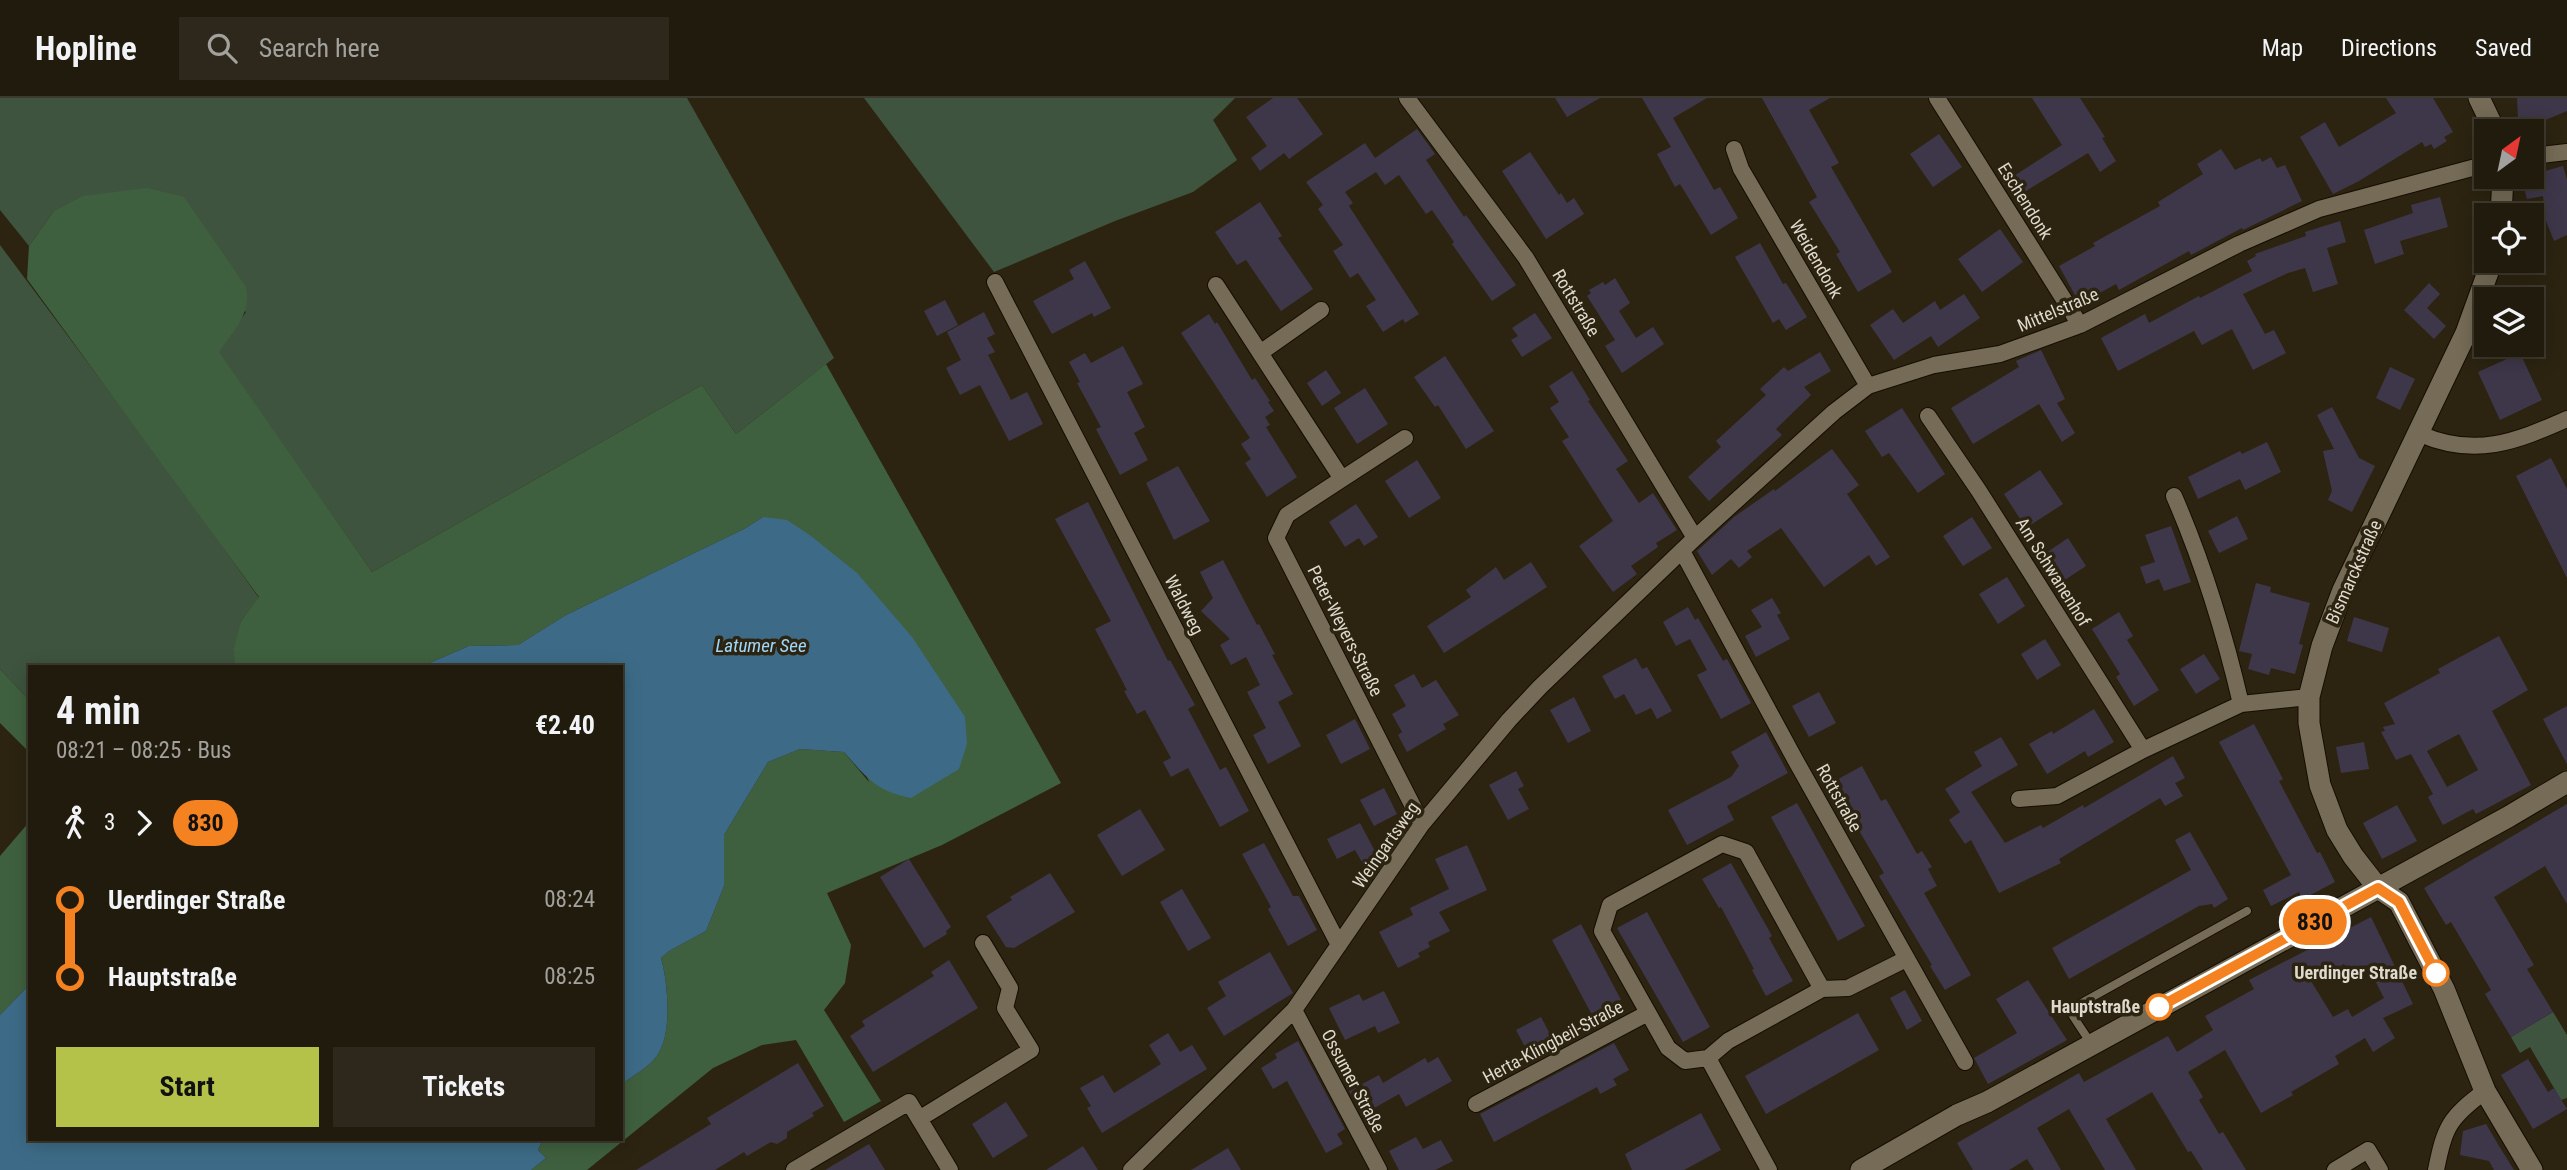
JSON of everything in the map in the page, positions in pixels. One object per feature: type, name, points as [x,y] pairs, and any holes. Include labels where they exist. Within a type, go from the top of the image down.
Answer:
[{"type":"street","name":"Rottstraße","points":[[1407,98],[1526,258],[1695,538]]},
{"type":"street","name":"Eschendonk","points":[[1937,98],[2080,325]]},
{"type":"street","points":[[2479,98],[2489,119]]},
{"type":"street","name":"Weidendonk","points":[[1734,149],[1741,169],[1868,386]]},
{"type":"street","points":[[2544,155],[2567,152]]},
{"type":"street","name":"Mittelstraße","points":[[1682,551],[1834,412],[1868,386],[1934,365],[2000,354],[2080,325],[2239,244],[2319,209],[2474,167]]},
{"type":"street","name":"Bismarckstraße","points":[[2488,273],[2466,333],[2420,434],[2343,590],[2322,646],[2309,697],[2313,752],[2327,807],[2353,856],[2378,888],[2399,902],[2444,989],[2485,1091],[2532,1170]]},
{"type":"street","name":"Waldweg","points":[[995,282],[1339,945]]},
{"type":"street","points":[[1216,285],[1342,479]]},
{"type":"street","points":[[1260,353],[1321,310]]},
{"type":"street","name":"Am Schwanenhof","points":[[1928,416],[1979,491],[2143,750]]},
{"type":"street","points":[[2420,434],[2442,444],[2472,447],[2503,444],[2567,419]]},
{"type":"street","name":"Peter-Weyers-Straße","points":[[1405,438],[1286,515],[1276,538],[1422,824]]},
{"type":"street","points":[[2174,496],[2197,550],[2225,635],[2241,704]]},
{"type":"street","name":"Rottstraße","points":[[1682,551],[1965,1062]]},
{"type":"street","name":"Weingartsweg","points":[[1131,1170],[1294,1010],[1422,824],[1540,687],[1682,551]]},
{"type":"street","points":[[2019,799],[2057,796],[2143,750],[2241,704],[2309,697]]},
{"type":"street","points":[[1861,1170],[2567,782]]},
{"type":"street","name":"Herta-Klingbeil-Straße","points":[[1707,1058],[1685,1061],[1668,1048],[1602,931],[1610,905],[1722,844],[1746,852],[1822,989]]},
{"type":"street","points":[[919,1119],[1031,1049],[1005,1008],[1010,988],[983,943]]},
{"type":"street","points":[[1769,1170],[1707,1058],[1728,1041],[1822,989],[1848,988],[1906,959]]},
{"type":"street","name":"Ossumer Straße","points":[[1294,1010],[1379,1170]]},
{"type":"street","name":"Herta-Klingbeil-Straße","points":[[1476,1104],[1648,1013]]},
{"type":"street","points":[[2436,1170],[2448,1125],[2456,1114],[2485,1091]]},
{"type":"street","points":[[794,1170],[909,1102],[950,1170]]},
{"type":"street","points":[[2335,1170],[2368,1150],[2380,1170]]},
{"type":"lane","points":[[2092,1045],[2069,1010],[2247,911]]},
{"type":"green space","points":[[0,98],[687,98],[834,358],[736,434],[702,385],[372,572],[218,352],[246,312],[53,212],[29,246],[0,210]]},
{"type":"green space","points":[[864,98],[1235,98],[1213,120],[1237,160],[1193,192],[1115,221],[994,272]]},
{"type":"green space","points":[[147,188],[184,197],[246,287],[244,314],[219,352],[372,572],[702,385],[736,434],[826,364],[1061,783],[942,845],[827,893],[851,945],[845,983],[824,1010],[881,1101],[844,1122],[796,1040],[762,1045],[713,1068],[623,1141],[623,1084],[653,1061],[665,1036],[668,1009],[661,958],[706,931],[724,886],[724,835],[768,762],[800,749],[844,752],[869,782],[763,517],[744,529],[566,615],[518,645],[469,646],[425,665],[235,665],[234,648],[241,621],[259,597],[27,279],[29,246],[53,212],[83,196]]},
{"type":"green space","points":[[0,245],[168,470],[259,598],[241,621],[235,665],[28,665],[28,699],[0,669]]},
{"type":"green space","points":[[0,669],[28,699],[28,751],[0,723]]},
{"type":"green space","points":[[28,823],[28,986],[0,1015],[0,856]]},
{"type":"green space","points":[[2553,1012],[2567,1035],[2567,1098],[2561,1100],[2530,1047],[2520,1053],[2511,1037]]},
{"type":"green space","points":[[542,1141],[623,1141],[587,1170],[531,1170],[546,1158],[538,1150]]},
{"type":"water","name":"Latumer See","points":[[763,517],[787,520],[857,573],[912,637],[965,717],[967,744],[959,769],[911,798],[880,787],[844,752],[800,749],[768,762],[724,835],[724,886],[706,931],[661,958],[666,981],[667,1023],[661,1048],[649,1065],[623,1084],[623,665],[425,665],[469,646],[518,645],[566,615],[744,529]]},
{"type":"water","points":[[28,986],[28,1141],[542,1141],[538,1150],[546,1158],[531,1170],[0,1170],[0,1015]]},
{"type":"building","points":[[1273,98],[1297,98],[1323,134],[1289,159],[1284,153],[1260,171],[1251,158],[1267,146],[1246,117]]},
{"type":"building","points":[[1555,98],[1600,98],[1567,117]]},
{"type":"building","points":[[1642,98],[1707,98],[1673,118],[1714,190],[1720,187],[1738,218],[1711,235],[1680,184],[1675,187],[1657,154],[1671,147]]},
{"type":"building","points":[[1762,98],[1830,98],[1809,110],[1839,163],[1831,167],[1892,272],[1858,292],[1836,254],[1840,252],[1809,202],[1817,197]]},
{"type":"building","points":[[2032,98],[2080,98],[2105,137],[2102,138],[2116,161],[2100,172],[2088,153],[2013,199],[2003,183],[2062,145]]},
{"type":"building","points":[[2386,98],[2433,98],[2453,132],[2444,137],[2447,141],[2434,149],[2431,144],[2425,147],[2422,142],[2333,194],[2300,137],[2325,122],[2339,147],[2396,113]]},
{"type":"building","points":[[2517,98],[2567,98],[2567,111],[2544,121],[2518,118]]},
{"type":"building","points":[[1417,129],[1435,154],[1426,160],[1464,217],[1466,215],[1516,285],[1492,301],[1432,210],[1426,214],[1399,175],[1385,185],[1376,172],[1345,192],[1353,203],[1349,206],[1419,314],[1405,323],[1403,319],[1383,332],[1366,306],[1376,300],[1358,273],[1350,278],[1333,251],[1343,245],[1318,209],[1323,205],[1306,182],[1365,143],[1375,158]]},
{"type":"building","points":[[1939,134],[1962,167],[1933,187],[1910,154]]},
{"type":"building","points":[[2221,149],[2235,170],[2260,158],[2262,162],[2271,157],[2277,168],[2285,165],[2302,201],[2191,255],[2189,251],[2119,290],[2116,284],[2080,304],[2059,266],[2095,246],[2093,243],[2160,206],[2158,202],[2203,174],[2197,164]]},
{"type":"building","points":[[1530,152],[1559,195],[1561,193],[1567,203],[1574,198],[1584,214],[1546,239],[1502,171]]},
{"type":"building","points":[[2563,166],[2567,180],[2567,235],[2554,241],[2546,221],[2543,196],[2527,199],[2524,189],[2544,189],[2544,168],[2545,171]]},
{"type":"building","points":[[2440,197],[2448,227],[2400,241],[2404,254],[2375,264],[2364,230],[2413,213],[2411,205]]},
{"type":"building","points":[[1260,202],[1282,236],[1278,238],[1313,289],[1281,311],[1246,260],[1237,265],[1215,232]]},
{"type":"building","points":[[2340,221],[2346,242],[2327,248],[2338,284],[2313,292],[2305,268],[2243,294],[2265,334],[2274,330],[2286,353],[2253,370],[2232,329],[2202,345],[2194,331],[2118,371],[2101,338],[2145,314],[2149,323],[2252,271],[2247,261],[2256,256],[2255,254],[2306,236],[2305,232]]},
{"type":"building","points":[[2000,229],[2023,262],[1982,292],[1958,259]]},
{"type":"building","points":[[1760,243],[1783,284],[1786,283],[1807,317],[1786,330],[1779,319],[1773,323],[1735,257]]},
{"type":"building","points":[[1085,261],[1111,308],[1094,317],[1092,313],[1052,334],[1033,301],[1074,279],[1069,270]]},
{"type":"building","points":[[1615,278],[1630,303],[1619,311],[1636,338],[1653,327],[1664,344],[1622,373],[1605,346],[1615,340],[1587,296],[1591,293],[1589,290],[1603,282],[1605,285]]},
{"type":"building","points":[[2429,283],[2440,294],[2427,308],[2446,326],[2434,339],[2404,310]]},
{"type":"building","points":[[1964,294],[1980,318],[1938,347],[1931,336],[1894,360],[1870,325],[1893,309],[1903,323],[1935,301],[1940,310]]},
{"type":"building","points":[[945,300],[958,325],[937,336],[924,311]]},
{"type":"building","points":[[984,312],[995,334],[987,338],[995,352],[988,355],[1011,400],[1027,392],[1043,424],[1009,441],[980,385],[960,395],[946,368],[961,360],[947,332]]},
{"type":"building","points":[[1535,313],[1552,338],[1522,357],[1511,340],[1518,336],[1512,328]]},
{"type":"building","points":[[1209,314],[1215,324],[1217,322],[1252,380],[1255,378],[1270,401],[1268,402],[1274,411],[1265,417],[1270,425],[1266,427],[1297,477],[1267,497],[1245,463],[1251,459],[1241,444],[1250,438],[1181,333]]},
{"type":"building","points":[[1123,346],[1143,384],[1127,392],[1145,427],[1134,433],[1148,460],[1120,475],[1096,429],[1101,427],[1069,362],[1085,353],[1091,363]]},
{"type":"building","points":[[2041,350],[2065,399],[2057,403],[2075,433],[2062,442],[2039,404],[1973,444],[1951,408],[2019,367],[2016,361]]},
{"type":"building","points":[[1820,352],[1831,371],[1804,387],[1811,395],[1776,429],[1782,435],[1709,501],[1688,477],[1721,447],[1716,441],[1766,395],[1760,389],[1784,367],[1788,371]]},
{"type":"building","points":[[1445,356],[1494,431],[1466,449],[1438,405],[1435,407],[1414,377]]},
{"type":"building","points":[[2511,357],[2522,357],[2542,400],[2500,420],[2478,372]]},
{"type":"building","points":[[2390,367],[2415,379],[2400,410],[2376,398]]},
{"type":"building","points":[[1326,370],[1341,393],[1322,406],[1307,383]]},
{"type":"building","points":[[1572,371],[1590,400],[1588,401],[1628,461],[1616,469],[1639,503],[1653,493],[1677,530],[1656,543],[1658,547],[1631,566],[1637,574],[1613,592],[1579,546],[1613,521],[1562,441],[1569,437],[1550,408],[1559,402],[1549,386]]},
{"type":"building","points":[[1365,388],[1388,424],[1357,444],[1334,408]]},
{"type":"building","points":[[2332,407],[2359,458],[2375,466],[2352,512],[2328,500],[2332,491],[2323,451],[2334,449],[2317,415]]},
{"type":"building","points":[[1902,408],[1945,474],[1918,493],[1889,453],[1882,457],[1865,431]]},
{"type":"building","points":[[2267,442],[2281,472],[2245,490],[2240,479],[2198,499],[2188,477],[2240,451],[2242,454]]},
{"type":"building","points":[[1832,449],[1859,485],[1847,494],[1890,557],[1876,566],[1869,555],[1824,587],[1781,528],[1747,551],[1752,557],[1739,568],[1731,559],[1712,575],[1697,551],[1734,517]]},
{"type":"building","points":[[2551,458],[2567,489],[2567,578],[2516,476]]},
{"type":"building","points":[[1417,460],[1441,498],[1409,518],[1385,481]]},
{"type":"building","points":[[1178,466],[1210,521],[1174,540],[1146,483]]},
{"type":"building","points":[[2040,470],[2063,504],[2026,528],[2004,494]]},
{"type":"building","points":[[1088,502],[1168,661],[1170,660],[1195,705],[1188,709],[1220,770],[1226,767],[1249,811],[1220,827],[1188,768],[1171,777],[1163,762],[1171,758],[1145,710],[1137,714],[1095,629],[1111,621],[1055,519]]},
{"type":"building","points":[[1356,504],[1378,537],[1364,546],[1359,538],[1345,547],[1329,522]]},
{"type":"building","points":[[2237,516],[2248,539],[2219,553],[2208,531]]},
{"type":"building","points":[[1972,517],[1992,548],[1963,566],[1943,536]]},
{"type":"building","points":[[2171,526],[2191,582],[2164,591],[2159,579],[2146,584],[2140,567],[2155,562],[2145,535]]},
{"type":"building","points":[[2068,538],[2086,566],[2060,583],[2043,555]]},
{"type":"building","points":[[1223,560],[1275,654],[1272,655],[1293,694],[1278,702],[1301,746],[1268,764],[1253,735],[1266,728],[1247,692],[1260,685],[1246,657],[1231,665],[1220,645],[1230,639],[1201,611],[1213,598],[1200,572]]},
{"type":"building","points":[[1531,562],[1547,587],[1444,653],[1427,626],[1471,597],[1466,590],[1496,567],[1504,580]]},
{"type":"building","points":[[2007,577],[2025,606],[1998,624],[1979,594]]},
{"type":"building","points":[[2256,583],[2271,587],[2270,592],[2310,603],[2299,644],[2303,645],[2295,674],[2271,668],[2269,675],[2248,669],[2252,654],[2239,651]]},
{"type":"building","points":[[1772,598],[1781,613],[1777,615],[1790,639],[1756,657],[1745,636],[1762,627],[1751,610]]},
{"type":"building","points":[[1688,607],[1695,620],[1698,618],[1723,661],[1727,659],[1751,703],[1721,719],[1697,675],[1707,670],[1690,639],[1676,646],[1663,622]]},
{"type":"building","points":[[2119,612],[2133,636],[2127,640],[2159,690],[2134,706],[2116,677],[2120,674],[2092,629]]},
{"type":"building","points":[[2354,617],[2389,628],[2382,652],[2347,641]]},
{"type":"building","points":[[2499,636],[2528,690],[2492,711],[2531,785],[2476,814],[2473,809],[2443,825],[2428,797],[2433,794],[2411,754],[2396,760],[2381,732],[2385,731],[2383,727],[2395,724],[2384,703],[2440,673],[2438,669]],"holes":[[[2459,734],[2478,770],[2447,787],[2427,751]]]},
{"type":"building","points":[[2045,639],[2061,665],[2037,680],[2021,654]]},
{"type":"building","points":[[2204,654],[2220,679],[2196,694],[2180,669]]},
{"type":"building","points":[[1636,658],[1642,669],[1647,667],[1672,711],[1657,719],[1651,708],[1636,715],[1624,694],[1615,699],[1602,676]]},
{"type":"building","points":[[1414,674],[1422,688],[1436,680],[1459,715],[1443,724],[1446,729],[1407,752],[1398,735],[1402,732],[1392,714],[1406,706],[1394,685]]},
{"type":"building","points":[[1819,692],[1836,723],[1809,737],[1792,706]]},
{"type":"building","points":[[1574,697],[1591,731],[1568,743],[1550,710]]},
{"type":"building","points":[[2567,706],[2567,764],[2543,719]]},
{"type":"building","points":[[2094,709],[2114,742],[2088,757],[2085,751],[2047,774],[2029,744],[2052,731],[2053,734]]},
{"type":"building","points":[[1355,719],[1370,749],[1341,764],[1326,735]]},
{"type":"building","points":[[2254,724],[2283,779],[2279,781],[2335,882],[2303,899],[2299,892],[2271,906],[2263,890],[2291,875],[2219,742]]},
{"type":"building","points":[[1766,732],[1788,773],[1727,806],[1734,820],[1687,845],[1668,810],[1731,777],[1739,766],[1731,752]]},
{"type":"building","points":[[2001,737],[2018,765],[1971,792],[2005,843],[2041,825],[2043,828],[2083,805],[2084,808],[2173,756],[2185,778],[2175,783],[2183,796],[2165,806],[2160,798],[2059,859],[2061,863],[1999,893],[1971,840],[1965,844],[1949,820],[1960,812],[1945,789],[1982,766],[1974,752]]},
{"type":"building","points":[[2364,742],[2369,769],[2341,773],[2336,747]]},
{"type":"building","points":[[1862,766],[1881,801],[1886,799],[1917,854],[1922,851],[1932,867],[1928,869],[1937,886],[1924,893],[1971,975],[1945,990],[1879,876],[1884,873],[1831,783]]},
{"type":"building","points":[[1516,771],[1524,786],[1518,789],[1529,809],[1508,820],[1489,785]]},
{"type":"building","points":[[1384,788],[1397,814],[1374,826],[1360,800]]},
{"type":"building","points":[[1797,803],[1865,926],[1838,941],[1771,817]]},
{"type":"building","points":[[2567,804],[2567,904],[2545,866],[2494,897],[2534,965],[2527,969],[2553,1012],[2511,1037],[2485,994],[2491,990],[2451,922],[2446,925],[2424,888]]},
{"type":"building","points":[[2397,805],[2417,841],[2382,859],[2363,823]]},
{"type":"building","points":[[1140,809],[1165,850],[1122,876],[1097,835]]},
{"type":"building","points":[[1360,823],[1378,857],[1363,864],[1355,850],[1337,859],[1327,839]]},
{"type":"building","points":[[2190,832],[2228,899],[2214,908],[2212,904],[2199,906],[2069,979],[2052,948],[2191,870],[2175,840]]},
{"type":"building","points":[[1264,843],[1293,896],[1299,896],[1317,930],[1288,946],[1268,909],[1271,907],[1242,854]]},
{"type":"building","points":[[1467,845],[1487,890],[1439,912],[1450,931],[1428,942],[1430,947],[1418,953],[1420,957],[1398,968],[1379,932],[1413,915],[1410,908],[1449,889],[1435,859]]},
{"type":"building","points":[[909,859],[951,927],[946,931],[947,934],[924,948],[880,877]]},
{"type":"building","points":[[1731,863],[1772,936],[1769,938],[1793,981],[1766,996],[1721,907],[1719,908],[1702,879]]},
{"type":"building","points":[[1050,873],[1075,912],[1014,948],[1006,947],[986,916],[1012,900],[1010,897]]},
{"type":"building","points":[[1182,889],[1211,938],[1188,951],[1160,902]]},
{"type":"building","points":[[1647,912],[1710,1027],[1683,1042],[1617,928]]},
{"type":"building","points":[[2371,917],[2413,1004],[2383,1018],[2395,1038],[2373,1052],[2365,1038],[2335,1056],[2339,1064],[2261,1113],[2225,1050],[2188,1072],[2203,1097],[2199,1100],[2219,1134],[2223,1132],[2246,1170],[2203,1170],[2191,1151],[2188,1152],[2152,1092],[2106,1119],[2136,1170],[2105,1170],[2069,1109],[2037,1128],[2061,1170],[2034,1170],[2027,1159],[2009,1170],[1973,1170],[1957,1143],[2079,1073],[2084,1082],[2168,1036],[2177,1052],[2213,1030],[2205,1016],[2254,989],[2249,980]],"holes":[[[2344,964],[2349,974],[2367,965],[2384,998],[2352,1017],[2348,1009],[2333,1017],[2311,981]]]},
{"type":"building","points":[[1581,924],[1621,1000],[1592,1015],[1552,940]]},
{"type":"building","points":[[1270,952],[1293,993],[1224,1036],[1207,1008],[1226,996],[1218,982]]},
{"type":"building","points":[[949,960],[978,1008],[873,1072],[850,1036],[865,1026],[862,1021],[934,976],[931,972]]},
{"type":"building","points":[[2028,980],[2067,1040],[1988,1084],[1974,1058],[2017,1033],[1996,999]]},
{"type":"building","points":[[1905,990],[1922,1021],[1907,1030],[1890,998]]},
{"type":"building","points":[[1384,991],[1400,1023],[1378,1033],[1375,1026],[1345,1040],[1329,1008],[1359,994],[1363,1001]]},
{"type":"building","points":[[1858,1013],[1879,1050],[1766,1114],[1745,1076]]},
{"type":"building","points":[[1541,1017],[1558,1049],[1533,1062],[1516,1030]]},
{"type":"building","points":[[1168,1033],[1180,1052],[1192,1045],[1207,1069],[1102,1133],[1087,1108],[1091,1106],[1080,1088],[1103,1075],[1114,1093],[1161,1064],[1149,1045]]},
{"type":"building","points":[[1298,1041],[1345,1129],[1337,1134],[1343,1144],[1326,1153],[1287,1081],[1273,1089],[1261,1068],[1277,1058],[1275,1054]]},
{"type":"building","points":[[1614,1043],[1629,1070],[1613,1079],[1617,1085],[1600,1094],[1597,1087],[1494,1142],[1480,1114]]},
{"type":"building","points":[[1438,1057],[1452,1081],[1406,1107],[1399,1094],[1362,1115],[1349,1091],[1379,1075],[1383,1083],[1425,1058],[1428,1063]]},
{"type":"building","points":[[2528,1059],[2548,1092],[2554,1088],[2567,1109],[2533,1129],[2501,1075]]},
{"type":"building","points":[[798,1063],[824,1106],[812,1113],[814,1116],[787,1132],[787,1138],[777,1144],[771,1142],[747,1156],[744,1152],[715,1170],[636,1170],[711,1124],[707,1118]]},
{"type":"building","points":[[1006,1102],[1028,1136],[993,1158],[972,1124]]},
{"type":"building","points":[[1701,1113],[1721,1150],[1684,1170],[1632,1170],[1625,1154]]},
{"type":"building","points":[[2486,1124],[2514,1170],[2494,1170],[2489,1161],[2460,1155],[2463,1131]]},
{"type":"building","points":[[1416,1137],[1423,1149],[1441,1140],[1453,1161],[1435,1170],[1399,1170],[1389,1151]]},
{"type":"building","points":[[869,1144],[885,1170],[825,1170]]},
{"type":"building","points":[[1083,1146],[1098,1170],[1046,1170]]},
{"type":"building","points":[[1228,1148],[1241,1170],[1191,1170]]},
{"type":"bus line","name":"830","points":[[2159,1007],[2378,888],[2399,902],[2436,973]]},
{"type":"place","name":"Uerdinger Straße","points":[[2436,973]]},
{"type":"place","name":"Hauptstraße","points":[[2159,1007]]}]
